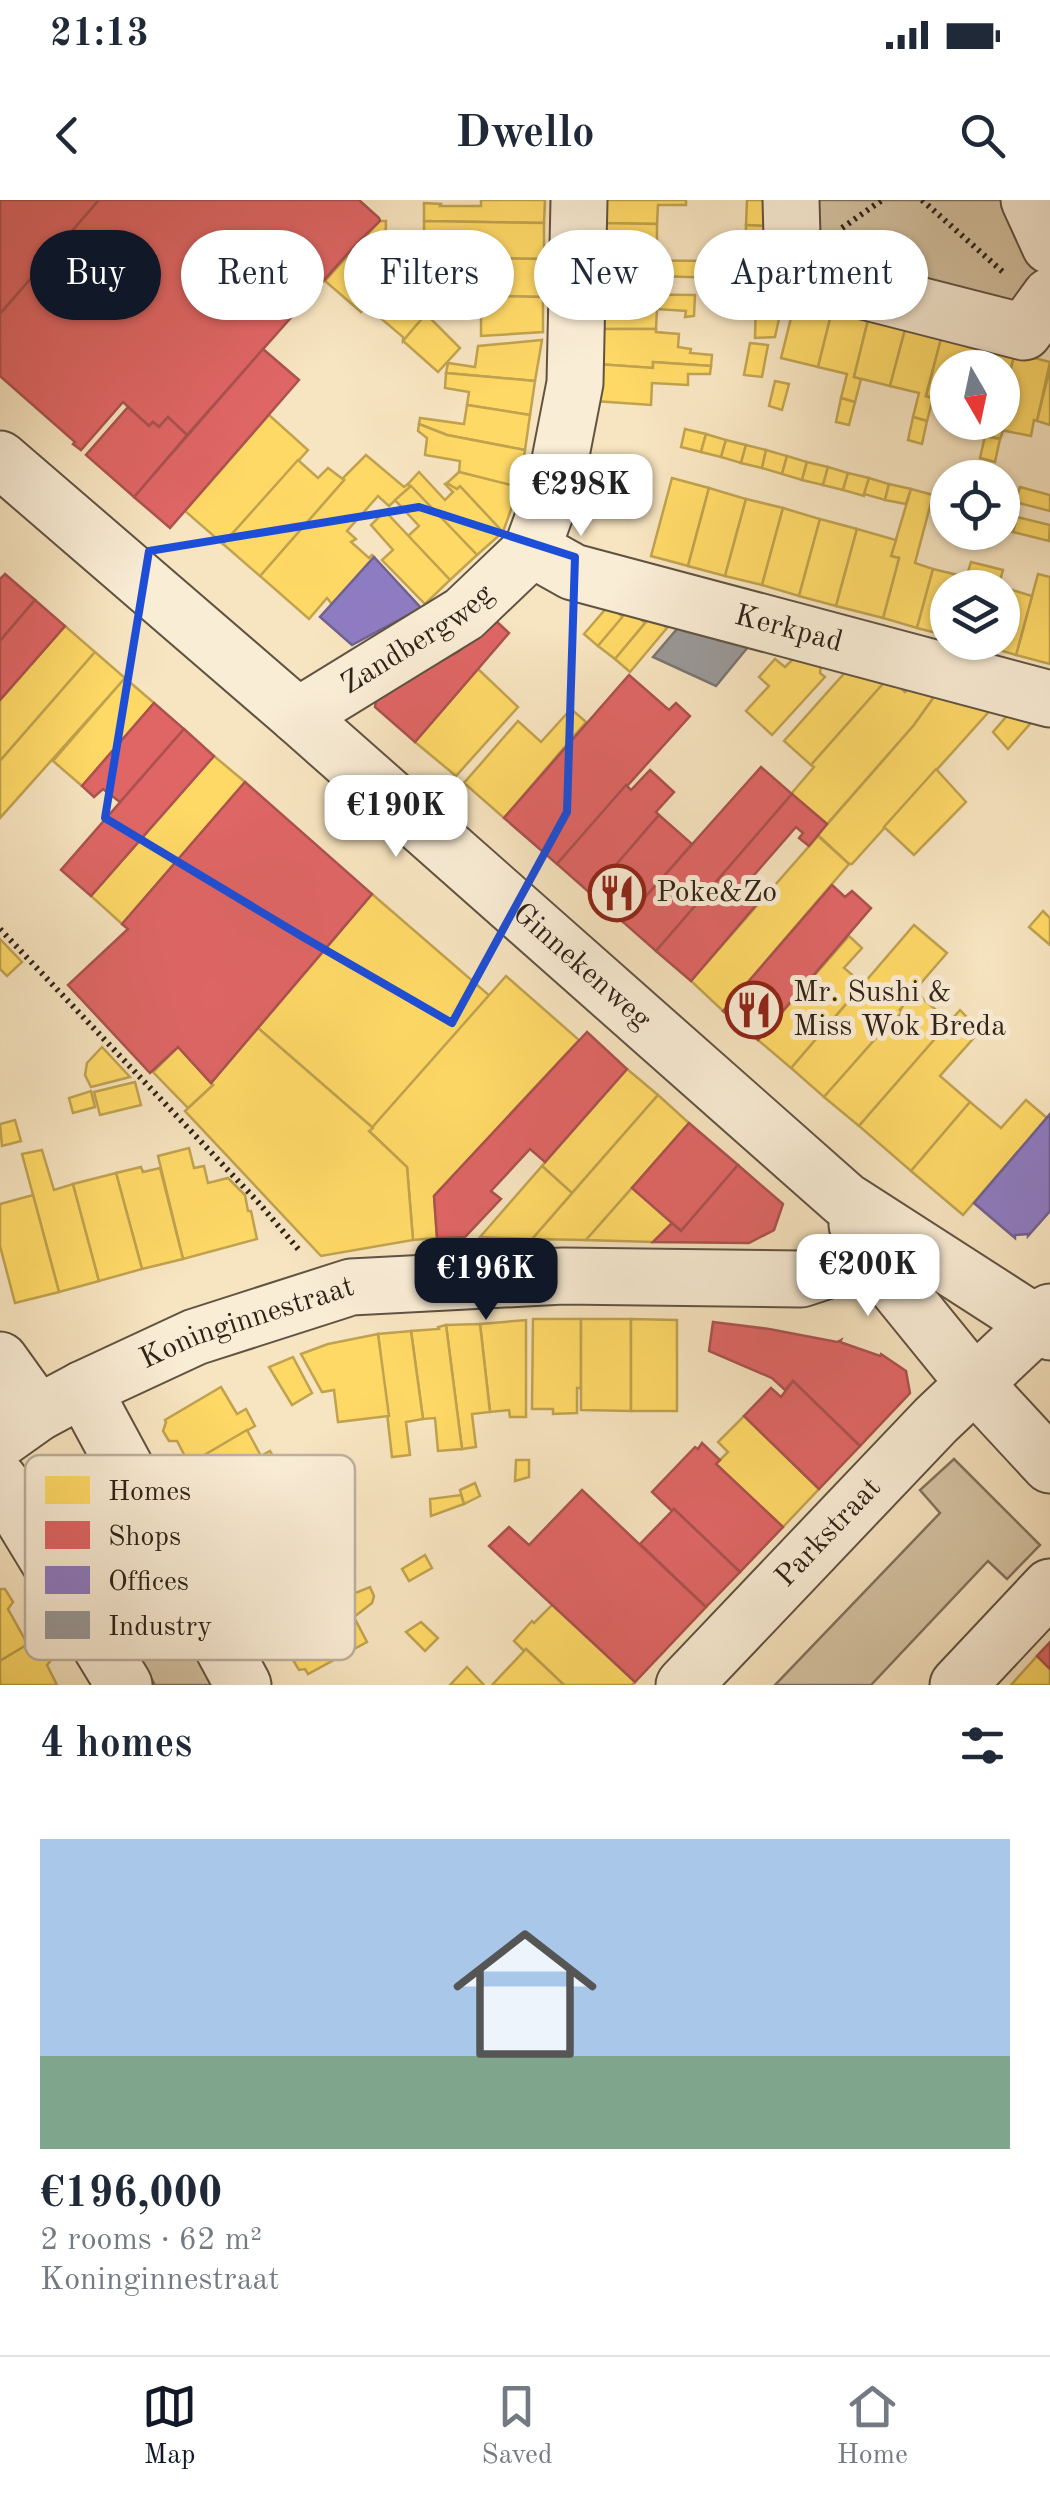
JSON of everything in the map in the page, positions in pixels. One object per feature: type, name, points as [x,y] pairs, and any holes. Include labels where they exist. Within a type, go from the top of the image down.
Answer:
[{"type":"street","name":"Zandbergweg","points":[[298,716],[464,614],[532,549],[555,486],[575,383],[580,200]]},
{"type":"street","points":[[790,200],[794,272],[1024,332],[1046,301]]},
{"type":"street","points":[[1029,200],[1050,246]]},
{"type":"street","name":"Ginnekenweg","points":[[0,459],[298,716],[845,1200],[1046,1323]]},
{"type":"street","name":"Kerkpad","points":[[532,549],[574,572],[1050,699]]},
{"type":"street","name":"Ginnekenweg","points":[[845,1200],[871,1256],[975,1384],[1050,1465]]},
{"type":"street","name":"Koninginnestraat","points":[[40,1414],[194,1337],[352,1287],[563,1276],[801,1279],[871,1256]]},
{"type":"street","name":"Parkstraat","points":[[684,1685],[936,1420],[1046,1323]]},
{"type":"street","points":[[0,1360],[71,1455]]},
{"type":"street","points":[[0,1481],[25,1522]]},
{"type":"street","points":[[958,1685],[1050,1587]]},
{"type":"street","points":[[109,1660],[124,1685]]},
{"type":"street","points":[[224,1660],[243,1685]]},
{"type":"path","points":[[922,200],[1046,301]]},
{"type":"path","points":[[0,929],[258,1202],[303,1255],[319,1297]]},
{"type":"highlighted area","points":[[419,507],[575,557],[567,812],[452,1023],[105,818],[149,551]]},
{"type":"shaded area","points":[[808,200],[1013,200],[1045,271],[1007,313],[928,291],[928,230],[809,230]]},
{"type":"shaded area","points":[[954,1459],[1040,1545],[1007,1579],[988,1561],[871,1685],[775,1685],[940,1513],[920,1490]]},
{"type":"shaded area","points":[[141,1660],[209,1660],[224,1685],[155,1685]]},
{"type":"building: Homes","points":[[481,200],[545,200],[544,223],[424,221],[424,203],[481,206]]},
{"type":"building: Homes","points":[[601,200],[686,200],[686,205],[658,205],[657,224],[600,223]]},
{"type":"building: Homes","points":[[747,200],[766,200],[766,226],[746,225]]},
{"type":"building: Homes","points":[[380,221],[386,221],[386,230],[371,230]]},
{"type":"building: Homes","points":[[424,221],[544,223],[544,230],[534,230],[534,259],[514,259],[514,230],[424,230]]},
{"type":"building: Homes","points":[[600,223],[657,224],[657,230],[600,230]]},
{"type":"building: Homes","points":[[746,225],[766,226],[766,230],[746,230]]},
{"type":"building: Homes","points":[[514,259],[534,259],[534,297],[514,296]]},
{"type":"building: Homes","points":[[344,260],[344,297],[325,281]]},
{"type":"building: Homes","points":[[674,261],[694,261],[694,277],[674,277]]},
{"type":"building: Homes","points":[[674,295],[694,295],[694,316],[685,317],[686,311],[674,310]]},
{"type":"building: Homes","points":[[514,296],[534,297],[534,320],[543,320],[543,332],[481,336],[481,320],[514,320]]},
{"type":"building: Homes","points":[[383,320],[421,320],[403,341]]},
{"type":"building: Homes","points":[[421,320],[432,320],[460,348],[438,372],[403,341]]},
{"type":"building: Homes","points":[[599,320],[656,320],[656,329],[599,329]]},
{"type":"building: Homes","points":[[755,320],[779,320],[775,337],[755,338]]},
{"type":"building: Homes","points":[[790,320],[830,320],[818,367],[781,358]]},
{"type":"building: Homes","points":[[830,320],[868,320],[854,377],[861,379],[855,402],[841,398],[847,374],[818,367]]},
{"type":"building: Homes","points":[[868,320],[906,326],[890,386],[854,377]]},
{"type":"building: Homes","points":[[906,326],[942,335],[938,350],[930,350],[927,421],[913,417],[919,393],[890,386]]},
{"type":"building: Homes","points":[[599,329],[656,329],[679,334],[678,347],[691,349],[690,353],[712,355],[711,366],[653,362],[653,368],[597,364]]},
{"type":"building: Homes","points":[[942,335],[979,344],[977,350],[938,350]]},
{"type":"building: Homes","points":[[542,340],[535,381],[446,373],[448,363],[475,367],[478,346]]},
{"type":"building: Homes","points":[[750,343],[768,345],[762,377],[744,375]]},
{"type":"building: Homes","points":[[979,344],[1003,350],[977,350]]},
{"type":"building: Homes","points":[[1020,354],[1050,362],[1031,436],[1020,434]]},
{"type":"building: Homes","points":[[653,362],[711,366],[710,374],[688,374],[688,385],[652,383],[651,405],[595,401],[597,364],[653,368]]},
{"type":"building: Homes","points":[[1050,368],[1050,425],[1037,421]]},
{"type":"building: Homes","points":[[446,373],[535,381],[530,415],[467,405],[469,392],[445,388]]},
{"type":"building: Homes","points":[[775,381],[789,384],[782,410],[769,406]]},
{"type":"building: Homes","points":[[841,398],[855,402],[849,425],[836,422]]},
{"type":"building: Homes","points":[[467,405],[530,415],[525,450],[447,435],[419,424],[420,418],[464,424]]},
{"type":"building: Homes","points":[[269,415],[308,450],[223,544],[185,511]]},
{"type":"building: Homes","points":[[913,417],[927,421],[922,444],[908,440]]},
{"type":"building: Homes","points":[[419,424],[447,435],[525,450],[520,488],[459,472],[460,461],[425,455],[427,438],[418,431]]},
{"type":"building: Homes","points":[[685,429],[706,434],[701,452],[681,447]]},
{"type":"building: Homes","points":[[706,434],[726,440],[721,457],[701,452]]},
{"type":"building: Homes","points":[[726,440],[746,445],[741,463],[721,457]]},
{"type":"building: Homes","points":[[984,440],[1000,440],[995,460],[980,458]]},
{"type":"building: Homes","points":[[746,445],[766,450],[762,468],[741,463]]},
{"type":"building: Homes","points":[[766,450],[787,456],[782,474],[762,468]]},
{"type":"building: Homes","points":[[366,455],[404,487],[411,486],[389,506],[378,496],[347,531],[356,539],[351,542],[369,558],[374,557],[332,604],[327,598],[309,619],[260,576]]},
{"type":"building: Homes","points":[[787,456],[807,462],[802,480],[782,474]]},
{"type":"building: Homes","points":[[298,460],[318,478],[328,468],[344,480],[260,576],[223,544]]},
{"type":"building: Homes","points":[[807,462],[828,467],[823,485],[802,480]]},
{"type":"building: Homes","points":[[828,467],[848,473],[843,490],[823,485]]},
{"type":"building: Homes","points":[[419,472],[445,500],[453,492],[445,484],[457,489],[460,486],[503,532],[477,555],[408,484]]},
{"type":"building: Homes","points":[[459,472],[519,487],[503,532],[460,486],[457,489],[447,483]]},
{"type":"building: Homes","points":[[848,473],[869,478],[864,496],[843,490]]},
{"type":"building: Homes","points":[[672,478],[709,488],[688,566],[651,556]]},
{"type":"building: Homes","points":[[869,478],[889,484],[885,500],[864,494]]},
{"type":"building: Homes","points":[[889,484],[911,489],[906,504],[885,500]]},
{"type":"building: Homes","points":[[411,486],[477,555],[450,580],[408,536],[419,526],[395,500]]},
{"type":"building: Homes","points":[[1020,487],[1050,495],[1050,511],[1020,503]]},
{"type":"building: Homes","points":[[709,488],[746,499],[725,576],[688,566]]},
{"type":"building: Homes","points":[[911,489],[930,494],[915,563],[933,569],[917,628],[883,618],[899,558],[891,556]]},
{"type":"building: Homes","points":[[746,499],[783,508],[762,585],[725,576]]},
{"type":"building: Homes","points":[[783,508],[820,519],[799,596],[762,585]]},
{"type":"building: Homes","points":[[385,511],[450,580],[425,604],[382,560],[393,550],[371,525]]},
{"type":"building: Homes","points":[[1020,518],[1050,525],[1049,541],[1020,534]]},
{"type":"building: Homes","points":[[820,519],[857,529],[836,606],[799,596]]},
{"type":"building: Homes","points":[[857,529],[896,540],[891,556],[899,558],[883,618],[836,606]]},
{"type":"building: Homes","points":[[971,562],[1003,570],[969,570]]},
{"type":"building: Homes","points":[[1038,574],[1050,577],[1050,664],[1020,656],[1020,640]]},
{"type":"building: Homes","points":[[930,580],[930,631],[917,628]]},
{"type":"building: Homes","points":[[1020,592],[1032,596],[1020,640]]},
{"type":"building: Homes","points":[[609,605],[623,617],[598,646],[584,634]]},
{"type":"building: Homes","points":[[629,609],[645,623],[615,659],[598,646]]},
{"type":"building: Homes","points":[[652,615],[667,628],[630,672],[615,659]]},
{"type":"building: Homes","points":[[65,626],[95,652],[0,761],[0,700]]},
{"type":"building: Homes","points":[[95,652],[125,678],[0,818],[0,761]]},
{"type":"building: Homes","points":[[798,654],[821,666],[820,673],[825,677],[772,735],[746,711],[769,686],[759,677],[775,659],[785,667]]},
{"type":"building: Homes","points":[[850,667],[889,677],[811,765],[784,741]]},
{"type":"building: Homes","points":[[478,669],[518,707],[456,776],[415,742]]},
{"type":"building: Homes","points":[[889,677],[905,692],[912,684],[939,690],[914,725],[827,824],[791,794],[814,767],[811,765]]},
{"type":"building: Homes","points":[[125,678],[154,703],[82,786],[53,761]]},
{"type":"building: Homes","points":[[939,690],[956,703],[962,696],[995,705],[849,864],[818,835],[914,725]]},
{"type":"building: Homes","points":[[571,709],[586,722],[504,818],[464,783],[518,721],[541,742]]},
{"type":"building: Homes","points":[[1012,710],[1037,716],[1008,749],[993,732]]},
{"type":"building: Homes","points":[[214,756],[245,782],[122,924],[91,896]]},
{"type":"building: Homes","points":[[936,769],[966,802],[914,855],[884,827]]},
{"type":"building: Homes","points":[[818,836],[849,864],[723,1011],[691,981]]},
{"type":"building: Homes","points":[[372,894],[490,996],[373,1128],[258,1028]]},
{"type":"building: Homes","points":[[1043,911],[1050,918],[1050,945],[1029,927]]},
{"type":"building: Homes","points":[[914,925],[947,953],[914,991],[902,1012],[824,1097],[791,1068]]},
{"type":"building: Homes","points":[[849,936],[862,948],[844,968],[863,984],[791,1068],[758,1040]]},
{"type":"building: Homes","points":[[0,939],[22,962],[7,976],[0,969]]},
{"type":"building: Homes","points":[[506,976],[579,1040],[434,1196],[437,1238],[413,1240],[407,1167],[369,1131]]},
{"type":"building: Homes","points":[[914,991],[950,1022],[859,1126],[824,1097],[902,1012]]},
{"type":"building: Homes","points":[[960,1010],[980,1031],[940,1076],[970,1102],[911,1171],[859,1126]]},
{"type":"building: Homes","points":[[258,1028],[373,1128],[369,1131],[407,1167],[413,1240],[321,1256],[185,1111],[213,1085]]},
{"type":"building: Homes","points":[[102,1047],[130,1077],[91,1087],[85,1075],[87,1063]]},
{"type":"building: Homes","points":[[178,1047],[213,1085],[188,1108],[153,1072]]},
{"type":"building: Homes","points":[[627,1069],[658,1095],[572,1193],[542,1166]]},
{"type":"building: Homes","points":[[135,1082],[141,1105],[100,1115],[94,1092]]},
{"type":"building: Homes","points":[[91,1091],[95,1107],[73,1113],[69,1098]]},
{"type":"building: Homes","points":[[658,1095],[689,1123],[586,1240],[532,1239]]},
{"type":"building: Homes","points":[[1026,1100],[1047,1118],[963,1215],[911,1171],[970,1102],[1001,1128]]},
{"type":"building: Homes","points":[[15,1120],[21,1141],[2,1146],[0,1124]]},
{"type":"building: Homes","points":[[189,1148],[194,1168],[204,1166],[208,1183],[228,1178],[245,1195],[257,1239],[183,1259],[158,1156]]},
{"type":"building: Homes","points":[[42,1150],[54,1190],[73,1184],[99,1281],[59,1292],[22,1154]]},
{"type":"building: Homes","points":[[542,1166],[572,1193],[532,1239],[480,1237]]},
{"type":"building: Homes","points":[[141,1167],[143,1172],[160,1168],[183,1259],[142,1269],[116,1173]]},
{"type":"building: Homes","points":[[116,1173],[142,1269],[99,1281],[73,1184]]},
{"type":"building: Homes","points":[[632,1188],[672,1223],[653,1242],[586,1240]]},
{"type":"building: Homes","points":[[33,1195],[59,1292],[15,1303],[0,1246],[0,1204]]},
{"type":"building: Homes","points":[[533,1319],[581,1319],[577,1413],[553,1414],[553,1409],[532,1409]]},
{"type":"building: Homes","points":[[581,1319],[631,1319],[631,1411],[581,1410]]},
{"type":"building: Homes","points":[[631,1319],[677,1320],[677,1411],[631,1411]]},
{"type":"building: Homes","points":[[526,1320],[526,1417],[510,1417],[509,1410],[490,1412],[480,1324]]},
{"type":"building: Homes","points":[[480,1324],[490,1412],[472,1414],[476,1447],[462,1449],[446,1325]]},
{"type":"building: Homes","points":[[446,1325],[462,1449],[438,1451],[435,1418],[423,1419],[411,1331]]},
{"type":"building: Homes","points":[[411,1331],[423,1419],[406,1422],[410,1455],[392,1457],[378,1334]]},
{"type":"building: Homes","points":[[378,1334],[389,1416],[338,1422],[334,1390],[322,1392],[301,1354]]},
{"type":"building: Homes","points":[[293,1357],[312,1393],[292,1405],[269,1367]]},
{"type":"building: Homes","points":[[221,1387],[237,1414],[246,1409],[255,1426],[205,1455],[184,1455],[177,1441],[169,1441],[163,1431],[165,1420]]},
{"type":"building: Homes","points":[[744,1416],[819,1489],[783,1527],[716,1464],[728,1452],[718,1442]]},
{"type":"building: Homes","points":[[247,1430],[260,1455],[204,1455]]},
{"type":"building: Homes","points":[[516,1460],[529,1460],[529,1477],[515,1481]]},
{"type":"building: Homes","points":[[475,1483],[480,1496],[464,1504],[460,1490]]},
{"type":"building: Homes","points":[[461,1495],[464,1504],[431,1516],[430,1499]]},
{"type":"building: Homes","points":[[425,1555],[432,1568],[409,1581],[402,1569]]},
{"type":"building: Homes","points":[[370,1587],[374,1596],[372,1603],[355,1616],[355,1593]]},
{"type":"building: Homes","points":[[0,1589],[5,1589],[13,1602],[8,1609],[25,1647],[0,1661]]},
{"type":"building: Homes","points":[[553,1604],[635,1682],[564,1685],[524,1651],[514,1641]]},
{"type":"building: Homes","points":[[355,1619],[367,1642],[355,1649]]},
{"type":"building: Homes","points":[[421,1622],[438,1638],[425,1651],[406,1632]]},
{"type":"building: Homes","points":[[25,1646],[25,1660],[51,1660],[47,1665],[57,1685],[0,1685],[0,1661]]},
{"type":"building: Homes","points":[[526,1649],[564,1685],[492,1685]]},
{"type":"building: Homes","points":[[1037,1656],[1050,1669],[1050,1685],[1011,1685]]},
{"type":"building: Homes","points":[[293,1660],[334,1660],[308,1674],[305,1669],[299,1670]]},
{"type":"building: Homes","points":[[467,1667],[484,1685],[450,1685]]},
{"type":"building: Shops","points":[[0,200],[99,200],[73,230],[30,230],[30,279],[0,314]]},
{"type":"building: Shops","points":[[99,200],[359,200],[380,221],[371,230],[344,230],[344,258],[324,280],[324,230],[181,230],[181,320],[289,320],[187,435],[168,417],[159,427],[153,422],[149,426],[123,402],[81,450],[0,376],[0,314],[30,279],[30,320],[161,320],[161,230],[73,230]]},
{"type":"building: Shops","points":[[263,349],[299,380],[170,528],[134,497]]},
{"type":"building: Shops","points":[[128,407],[149,426],[153,422],[159,427],[168,417],[187,435],[134,497],[86,455]]},
{"type":"building: Shops","points":[[5,574],[35,600],[0,641],[0,579]]},
{"type":"building: Shops","points":[[35,600],[65,626],[0,700],[0,641]]},
{"type":"building: Shops","points":[[495,620],[509,633],[415,742],[375,707],[377,694],[458,652]]},
{"type":"building: Shops","points":[[629,675],[669,710],[676,703],[690,716],[557,864],[504,818]]},
{"type":"building: Shops","points":[[154,703],[184,729],[120,802],[103,789],[94,797],[82,786]]},
{"type":"building: Shops","points":[[184,729],[214,756],[91,896],[61,870]]},
{"type":"building: Shops","points":[[761,767],[792,794],[656,951],[623,922]]},
{"type":"building: Shops","points":[[650,770],[674,792],[591,894],[557,864],[626,785],[631,790]]},
{"type":"building: Shops","points":[[245,782],[372,894],[211,1083],[178,1047],[150,1073],[68,985],[128,929],[122,924]]},
{"type":"building: Shops","points":[[792,794],[827,824],[809,846],[799,838],[803,833],[796,827],[741,890],[757,904],[691,981],[656,951]]},
{"type":"building: Shops","points":[[659,815],[692,844],[623,922],[591,894]]},
{"type":"building: Shops","points":[[832,885],[845,897],[852,891],[871,908],[758,1040],[723,1011]]},
{"type":"building: Shops","points":[[587,1032],[627,1069],[545,1162],[530,1149],[491,1191],[501,1199],[465,1237],[437,1238],[434,1196]]},
{"type":"building: Shops","points":[[689,1123],[738,1165],[681,1231],[632,1188]]},
{"type":"building: Shops","points":[[738,1165],[783,1204],[774,1230],[749,1243],[653,1242],[672,1223],[681,1231]]},
{"type":"building: Shops","points":[[713,1322],[841,1340],[881,1354],[906,1371],[910,1393],[860,1446],[793,1381],[785,1390],[772,1378],[709,1351]]},
{"type":"building: Shops","points":[[793,1381],[860,1446],[819,1489],[744,1416],[771,1388],[781,1397]]},
{"type":"building: Shops","points":[[702,1443],[720,1460],[716,1464],[783,1527],[740,1572],[652,1492]]},
{"type":"building: Shops","points":[[582,1490],[706,1607],[635,1682],[489,1546],[509,1527],[529,1545]]},
{"type":"building: Shops","points":[[674,1509],[740,1572],[706,1607],[640,1544]]},
{"type":"building: Shops","points":[[1050,1642],[1050,1669],[1037,1656]]},
{"type":"building: Offices","points":[[374,557],[421,608],[352,645],[320,617]]},
{"type":"building: Offices","points":[[1050,1114],[1050,1211],[1028,1236],[1015,1238],[974,1203]]},
{"type":"building: Industry","points":[[683,622],[753,641],[716,686],[653,657]]},
{"type":"place","name":"Poke&Zo","points":[[617,893]]},
{"type":"place","name":"Mr. Sushi & Miss Wok Breda","points":[[754,1010]]}]
